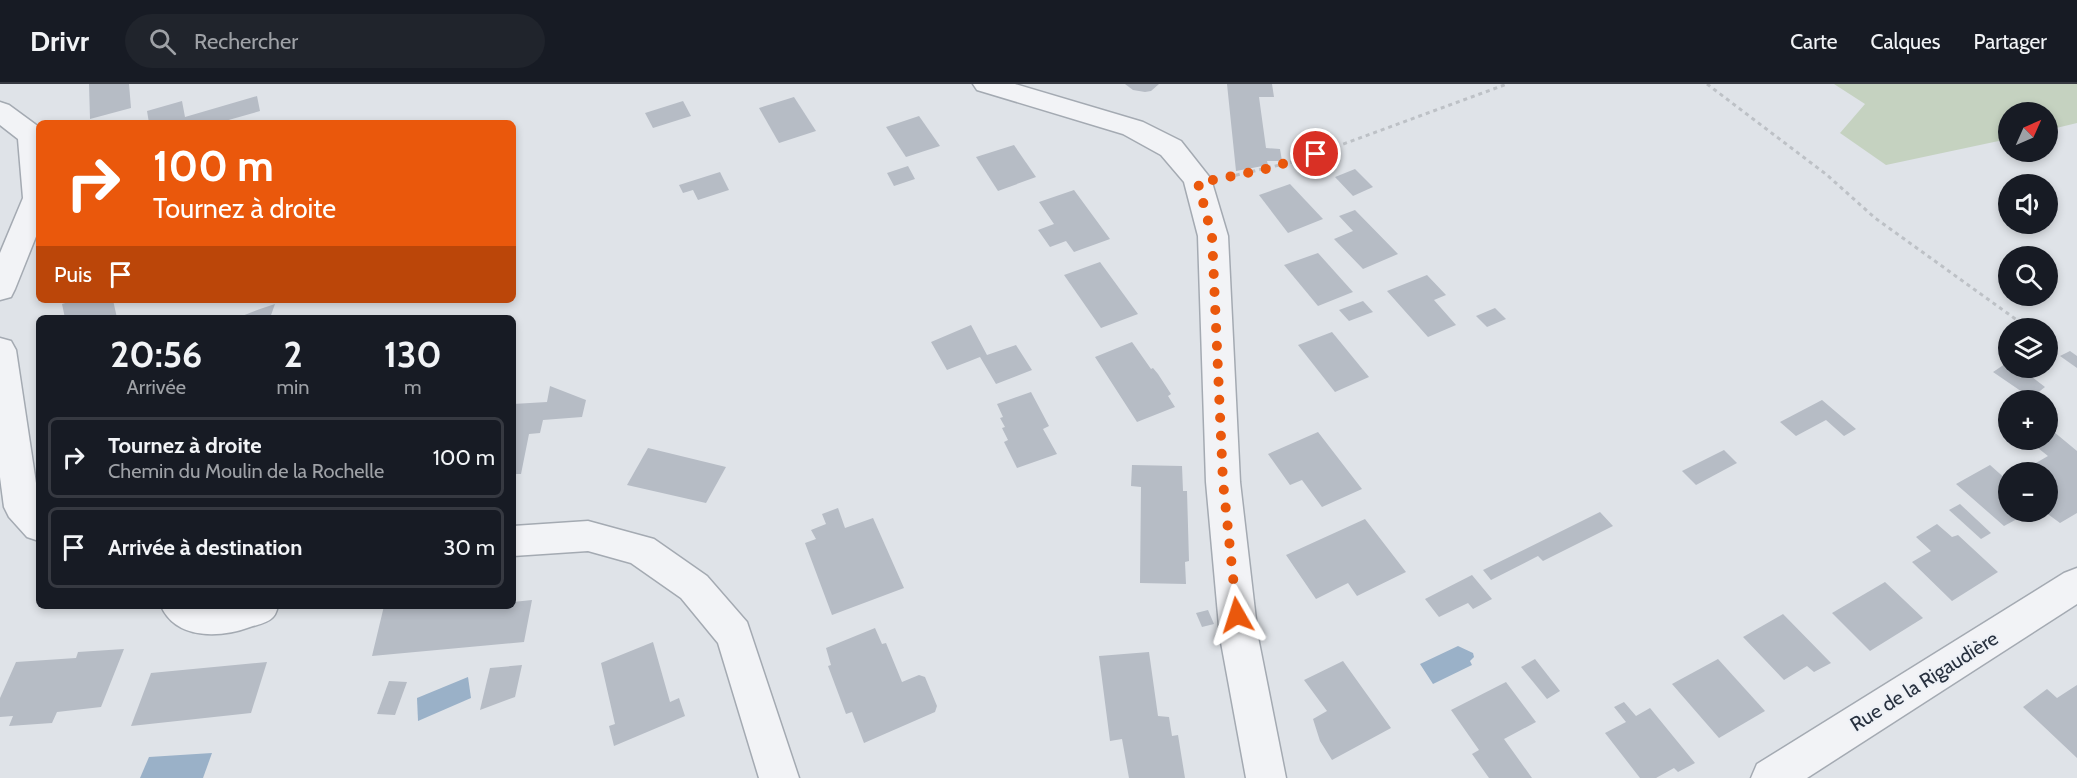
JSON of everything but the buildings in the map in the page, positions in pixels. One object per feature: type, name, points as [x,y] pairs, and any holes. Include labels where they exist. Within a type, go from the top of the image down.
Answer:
[{"type":"street","points":[[986,84],[1133,128],[1171,148],[1198,183],[1212,236],[1223,482],[1239,637],[1266,778]]},
{"type":"street","points":[[0,111],[31,135],[36,188]]},
{"type":"street","points":[[0,289],[36,200]]},
{"type":"street","points":[[0,350],[21,507],[36,523]]},
{"type":"street","points":[[516,541],[588,536],[642,550],[694,587],[734,634],[779,778]]},
{"type":"street","name":"Rue de la Rigaudière","points":[[1771,778],[2077,584]]},
{"type":"street","points":[[182,609],[203,617],[228,617],[251,609]]},
{"type":"path","points":[[1198,183],[1297,161],[1507,84]]},
{"type":"path","points":[[1707,84],[1827,175],[1875,218],[2014,318]]},
{"type":"green space","points":[[1834,84],[2077,84],[2077,123],[2058,128],[2058,102],[1998,102],[1998,141],[1886,165],[1840,133],[1865,104]]},
{"type":"water","points":[[1458,646],[1473,653],[1474,657],[1470,661],[1472,665],[1433,684],[1420,664]]},
{"type":"water","points":[[468,677],[471,698],[418,721],[417,698]]},
{"type":"water","points":[[212,753],[203,778],[140,778],[149,757]]},
{"type":"route","points":[[1237,615],[1223,482],[1212,236],[1198,183],[1262,170],[1316,154]]}]
